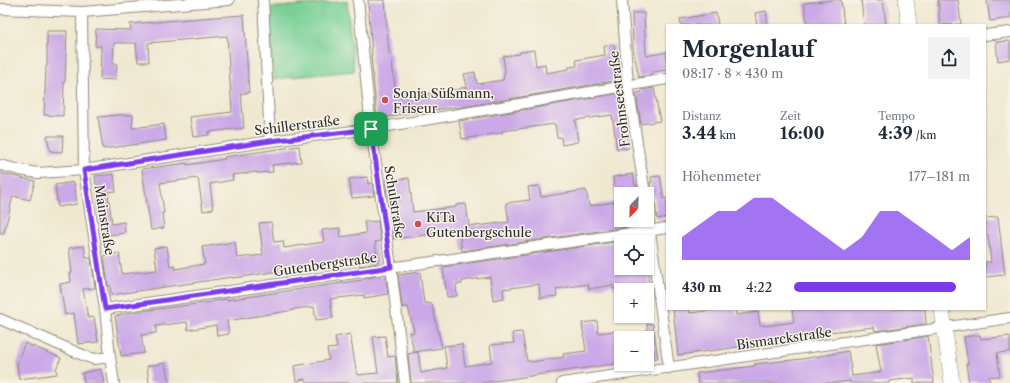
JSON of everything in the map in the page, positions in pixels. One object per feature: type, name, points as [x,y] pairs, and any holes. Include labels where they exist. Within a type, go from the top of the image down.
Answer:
[{"type":"main road","points":[[906,0],[909,24]]},
{"type":"main road","points":[[942,310],[952,383]]},
{"type":"street","points":[[0,9],[82,12],[229,0]]},
{"type":"street","points":[[263,0],[270,141]]},
{"type":"street","name":"Schulstraße","points":[[358,0],[371,129],[391,267],[405,383]]},
{"type":"street","name":"Frohnseestraße","points":[[622,0],[628,85],[644,187]]},
{"type":"street","name":"Mainstraße","points":[[82,12],[84,170],[105,309],[114,383]]},
{"type":"street","points":[[986,35],[1010,32]]},
{"type":"street","name":"Schillerstraße","points":[[0,165],[38,173],[84,170],[270,141],[371,129],[666,79]]},
{"type":"street","points":[[649,227],[669,368]]},
{"type":"street","name":"Gutenbergstraße","points":[[105,309],[666,228]]},
{"type":"street","name":"Bismarckstraße","points":[[562,383],[1010,318]]},
{"type":"street","points":[[0,319],[85,356],[94,359],[110,357]]},
{"type":"green space","points":[[347,1],[354,71],[274,79],[268,8]]},
{"type":"building","points":[[368,0],[385,0],[389,53],[391,53],[396,96],[420,93],[420,95],[461,89],[467,87],[464,74],[475,72],[477,84],[503,80],[505,71],[503,56],[520,54],[520,52],[534,50],[536,66],[545,64],[546,73],[577,66],[576,60],[605,55],[604,46],[614,45],[619,80],[457,108],[431,110],[377,118]]},
{"type":"building","points":[[841,0],[844,24],[807,24],[804,3]]},
{"type":"building","points":[[861,0],[883,0],[886,24],[864,24]]},
{"type":"building","points":[[938,0],[958,0],[961,24],[940,24]]},
{"type":"building","points":[[987,0],[1010,0],[1010,18],[990,21]]},
{"type":"building","points":[[766,11],[768,24],[757,24],[755,13]]},
{"type":"building","points":[[632,13],[644,13],[646,56],[666,52],[666,70],[651,73],[652,75],[639,77],[633,48]]},
{"type":"building","points":[[716,13],[718,24],[681,24],[680,19]]},
{"type":"building","points":[[244,15],[249,93],[241,93],[244,128],[208,132],[209,135],[193,137],[190,117],[232,112],[227,36],[148,43],[149,62],[138,62],[136,43],[114,43],[113,64],[117,64],[116,80],[100,79],[101,46],[95,46],[96,29],[131,30],[130,24]]},
{"type":"building","points":[[47,31],[67,31],[63,116],[44,115],[47,66]]},
{"type":"building","points":[[1010,41],[1010,59],[998,61],[996,42]]},
{"type":"building","points":[[654,88],[660,121],[641,124],[636,93],[642,92],[642,90]]},
{"type":"building","points":[[621,93],[623,95],[628,126],[626,127],[629,148],[617,149],[612,115],[575,120],[578,142],[562,145],[561,137],[557,137],[555,124],[502,131],[502,133],[462,139],[459,121]]},
{"type":"building","points":[[133,115],[132,128],[164,124],[166,140],[103,149],[98,117]]},
{"type":"building","points":[[47,136],[63,136],[62,152],[50,151]]},
{"type":"building","points":[[299,146],[301,162],[272,165],[273,172],[232,175],[233,180],[210,184],[213,209],[203,211],[198,178],[160,183],[164,213],[162,213],[164,228],[151,230],[142,169],[187,163],[187,165],[225,159],[224,157]]},
{"type":"building","points":[[0,173],[35,181],[30,200],[13,196],[4,233],[0,233]]},
{"type":"building","points":[[114,174],[116,191],[108,192],[112,224],[124,222],[125,233],[102,236],[95,176]]},
{"type":"building","points":[[633,174],[635,185],[637,184],[637,187],[614,187],[613,177]]},
{"type":"building","points":[[660,176],[664,199],[666,198],[666,217],[657,219],[654,187],[650,187],[650,182],[652,182],[651,177]]},
{"type":"building","points":[[367,177],[368,184],[372,183],[374,196],[352,198],[349,179]]},
{"type":"building","points":[[409,178],[413,212],[456,207],[456,205],[466,204],[469,226],[509,222],[506,203],[530,200],[528,187],[539,186],[541,197],[586,190],[589,206],[614,202],[614,227],[626,227],[462,251],[459,231],[394,239],[385,181]]},
{"type":"building","points":[[74,182],[77,204],[58,207],[55,185]]},
{"type":"building","points":[[998,217],[1005,275],[986,277],[986,262],[991,262],[988,235],[986,235],[986,218]]},
{"type":"building","points":[[378,221],[381,241],[375,242],[378,263],[360,266],[359,260],[327,263],[248,276],[232,277],[111,295],[110,285],[108,286],[104,256],[119,253],[122,274],[157,270],[154,248],[167,246],[170,267],[175,266],[175,269],[205,264],[202,247],[235,242],[237,258],[263,255],[259,223],[271,222],[274,242],[283,241],[284,248],[324,242],[322,230],[340,228],[341,237],[366,233],[364,222]]},
{"type":"building","points":[[614,242],[614,275],[648,275],[649,283],[614,283],[613,289],[613,285],[589,289],[588,284],[556,289],[557,296],[540,298],[539,284],[503,289],[504,298],[493,300],[490,277],[462,281],[462,284],[456,284],[457,296],[447,297],[443,267]]},
{"type":"building","points":[[84,246],[86,258],[91,258],[95,288],[83,289],[88,318],[94,317],[98,342],[78,344],[74,313],[65,315],[60,284],[71,282],[70,273],[72,273],[69,248]]},
{"type":"building","points":[[420,272],[424,303],[432,304],[442,348],[414,352],[410,333],[414,332],[408,307],[402,307],[398,275]]},
{"type":"building","points":[[379,276],[380,278],[386,277],[388,294],[364,298],[364,295],[330,299],[333,318],[316,320],[314,307],[294,309],[227,321],[229,334],[217,336],[216,325],[188,330],[187,322],[156,326],[156,333],[141,335],[144,353],[121,356],[115,316],[134,312],[362,280]]},
{"type":"building","points":[[673,310],[689,310],[690,313],[712,310],[735,310],[736,315],[758,312],[760,325],[764,326],[794,322],[792,310],[925,310],[926,324],[875,331],[874,327],[820,333],[725,349],[678,355]]},
{"type":"building","points":[[597,321],[598,333],[614,331],[614,364],[481,383],[411,383],[408,354],[418,352],[421,373],[447,368],[444,346],[462,344],[465,366],[492,362],[490,345],[514,343],[512,333],[522,332],[527,361],[531,362],[564,357],[563,354],[586,351],[582,323]]},
{"type":"building","points":[[647,324],[653,324],[658,358],[654,358],[654,331],[647,331]]},
{"type":"building","points":[[350,334],[357,375],[378,373],[373,337],[385,336],[388,357],[395,356],[398,383],[306,383],[305,379],[296,381],[294,366],[329,360],[327,349],[337,348],[335,337]]},
{"type":"building","points":[[980,335],[981,339],[1010,336],[1010,352],[997,353],[1000,376],[989,377],[990,383],[969,383],[964,337]]},
{"type":"building","points":[[928,336],[934,383],[914,383],[914,378],[889,381],[889,383],[850,383],[850,381],[835,383],[698,383],[697,373],[755,366],[754,364],[802,359],[848,351],[852,376],[881,372],[876,344]]},
{"type":"building","points":[[25,343],[61,358],[56,369],[57,374],[19,379],[17,363]]},
{"type":"building","points":[[165,363],[169,383],[149,383],[147,366]]},
{"type":"building","points":[[101,369],[104,383],[84,383],[82,373]]},
{"type":"place","name":"Sonja Süßmann, Friseur","points":[[385,100]]},
{"type":"place","name":"KiTa Gutenbergschule","points":[[418,224]]},
{"type":"route","points":[[371,129],[391,267],[105,309],[84,170],[270,141],[371,129]]}]
